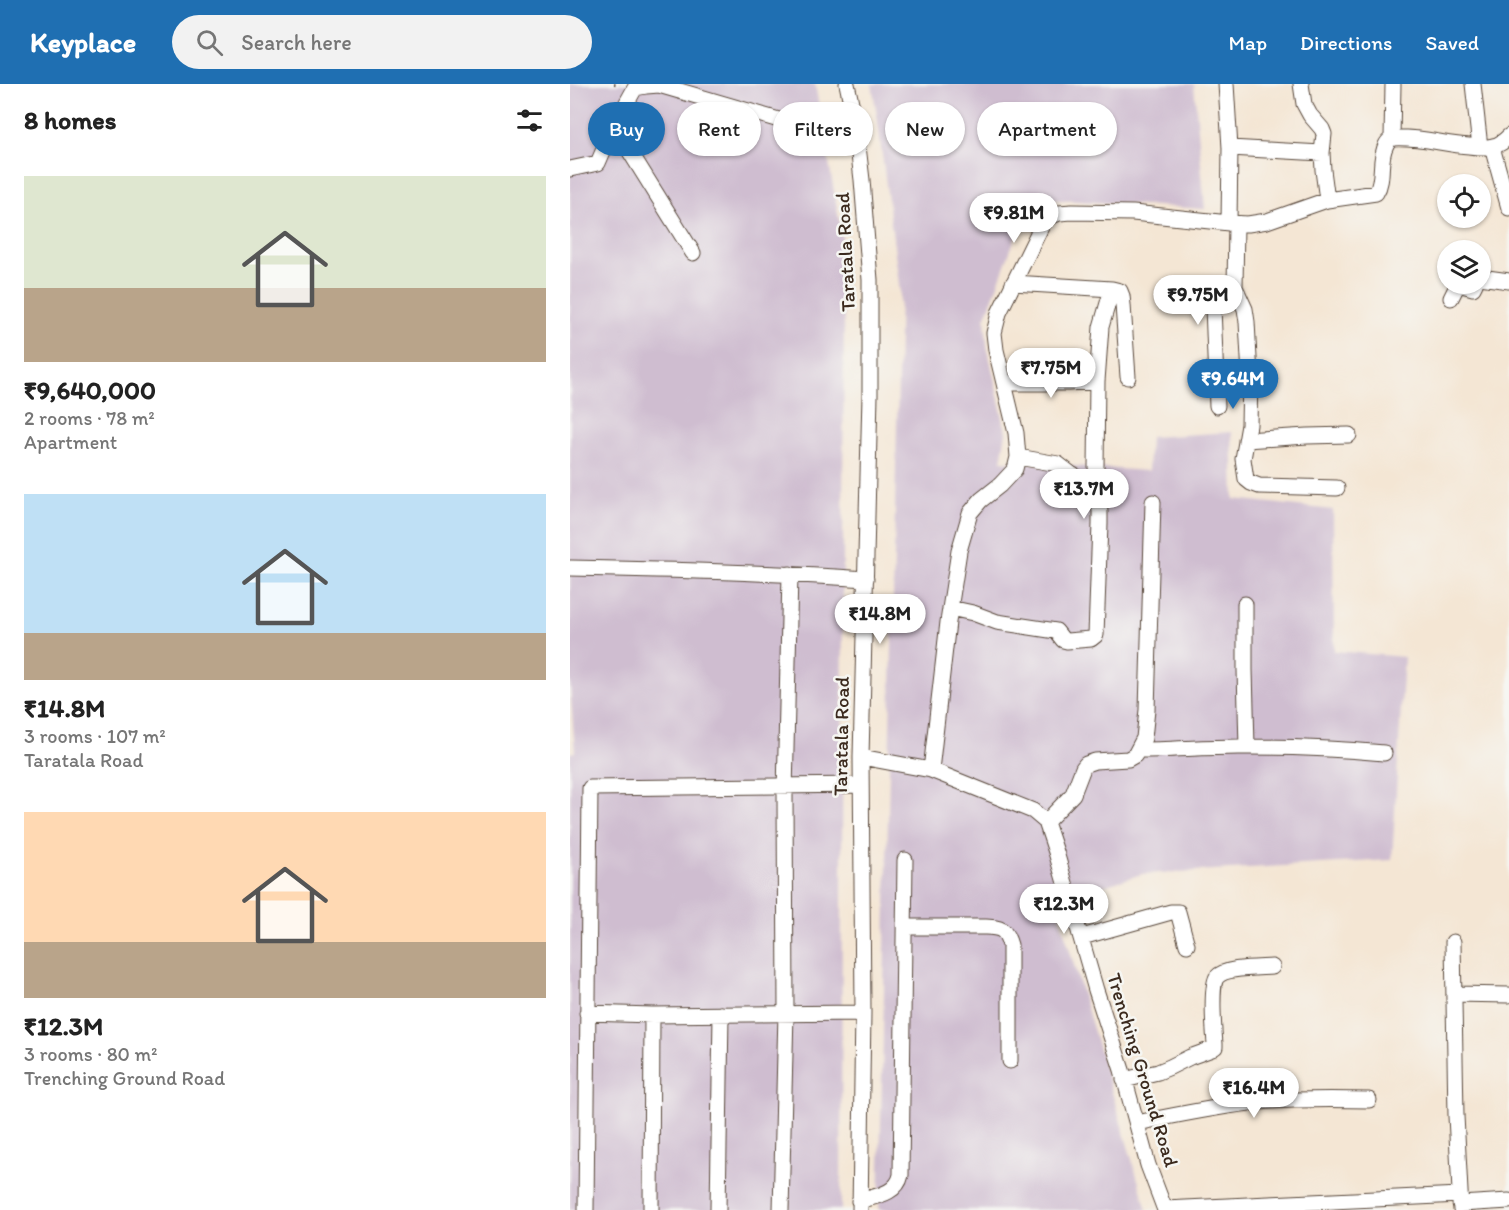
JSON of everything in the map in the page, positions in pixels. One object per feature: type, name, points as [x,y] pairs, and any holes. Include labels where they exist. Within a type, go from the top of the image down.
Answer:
[{"type":"street","name":"Taratala Road","points":[[847,84],[851,102]]},
{"type":"street","points":[[1226,84],[1235,287],[1245,309],[1250,376],[1249,425],[1243,470],[1246,479],[1259,486],[1337,488]]},
{"type":"street","points":[[1301,84],[1304,104],[1324,134],[1322,153],[1327,200]]},
{"type":"street","points":[[931,770],[959,551],[970,513],[1015,469],[1018,457],[1016,433],[994,333],[999,313],[1043,223],[1049,217],[1059,213],[1072,212],[1133,213],[1248,224],[1267,221],[1327,200],[1376,193],[1380,186],[1382,159],[1386,146],[1392,138],[1393,84]]},
{"type":"street","points":[[1473,84],[1486,147],[1509,208]]},
{"type":"street","points":[[627,102],[635,88],[659,85],[773,118]]},
{"type":"street","points":[[1392,138],[1406,136],[1449,144],[1486,147],[1503,142],[1509,136]]},
{"type":"street","points":[[1230,148],[1322,153]]},
{"type":"street","points":[[570,169],[598,163],[601,156]]},
{"type":"street","points":[[633,156],[693,253]]},
{"type":"street","name":"Taratala Road","points":[[859,156],[870,280],[870,395],[861,757],[863,1013],[860,1206]]},
{"type":"street","points":[[1491,279],[1509,281]]},
{"type":"street","points":[[1013,283],[1120,291],[1128,377]]},
{"type":"street","points":[[950,608],[997,622],[1056,631],[1063,640],[1067,641],[1094,638],[1097,631],[1100,524],[1096,467],[1096,381],[1101,327],[1112,289]]},
{"type":"street","points":[[1217,406],[1213,307],[1219,294],[1238,294]]},
{"type":"street","points":[[1451,298],[1453,294]]},
{"type":"street","points":[[1004,383],[1096,381]]},
{"type":"street","points":[[1246,440],[1349,435]]},
{"type":"street","points":[[1018,457],[1058,464],[1097,488]]},
{"type":"street","points":[[861,757],[931,770],[1033,811],[1046,822],[1073,794],[1086,764],[1095,761],[1128,759],[1135,754],[1144,738],[1147,710],[1154,502]]},
{"type":"street","points":[[570,568],[727,571],[866,579]]},
{"type":"street","points":[[781,1210],[786,1013],[785,785],[790,574]]},
{"type":"street","points":[[1245,604],[1247,747]]},
{"type":"street","points":[[1138,750],[1247,747],[1329,748],[1384,753]]},
{"type":"street","points":[[585,1210],[590,788],[861,785]]},
{"type":"street","name":"Trenching Ground Road","points":[[1046,822],[1148,1165],[1165,1210]]},
{"type":"street","points":[[860,1206],[895,1188],[901,1175],[905,860]]},
{"type":"street","points":[[1082,938],[1171,912],[1178,912],[1187,945]]},
{"type":"street","points":[[904,927],[985,927],[1004,930],[1008,935],[1010,945],[1010,1061]]},
{"type":"street","points":[[1453,942],[1460,1203]]},
{"type":"street","points":[[1124,1080],[1158,1072],[1215,1047],[1213,1018],[1216,978],[1235,969],[1272,967]]},
{"type":"street","points":[[1454,994],[1509,995]]},
{"type":"street","points":[[587,1013],[651,1015],[863,1013]]},
{"type":"street","points":[[718,1210],[722,1014]]},
{"type":"street","points":[[651,1015],[651,1210]]},
{"type":"street","points":[[1137,1123],[1257,1102],[1300,1099],[1369,1100]]},
{"type":"street","points":[[1165,1210],[1509,1201]]},
{"type":"shaded area","points":[[570,84],[815,84],[818,102],[773,102],[773,156],[828,156],[844,248],[841,1210],[570,1210],[570,753],[575,752],[570,685]]},
{"type":"shaded area","points":[[872,84],[1194,84],[1205,209],[1046,199],[1025,211],[985,319],[987,346],[1006,432],[1001,461],[1148,471],[1150,437],[1232,432],[1234,499],[1333,510],[1334,651],[1404,657],[1392,860],[1142,874],[1055,901],[1147,1210],[879,1210],[900,292]]}]
